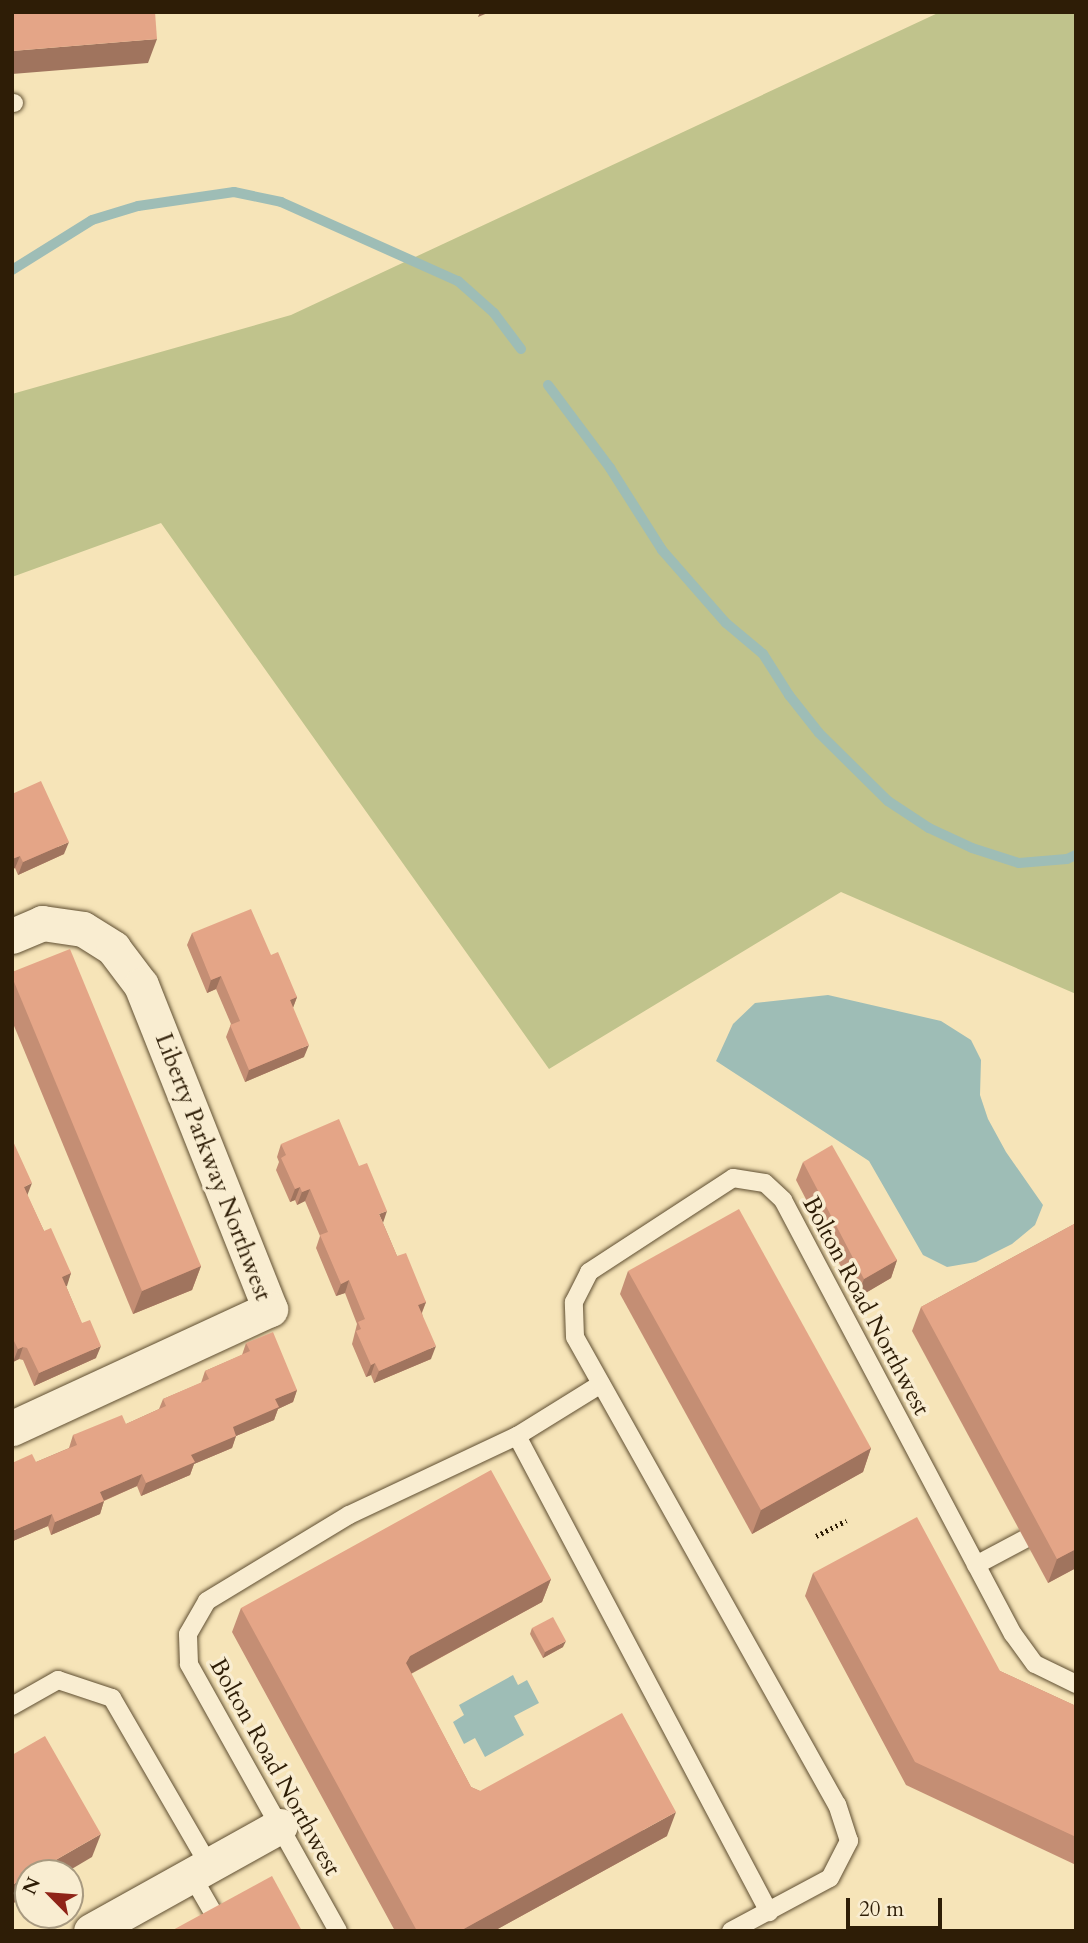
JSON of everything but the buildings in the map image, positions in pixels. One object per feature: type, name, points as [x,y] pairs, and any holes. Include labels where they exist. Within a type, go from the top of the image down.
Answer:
[{"type":"street","name":"Liberty Parkway Northwest","points":[[12,936],[41,923],[83,929],[113,948],[141,985],[270,1309],[12,1428]]},
{"type":"street","points":[[90,1931],[280,1826]]},
{"type":"lane","name":"Bolton Road Northwest","points":[[731,1931],[830,1878],[849,1841],[837,1805],[575,1337],[574,1302],[589,1272],[733,1178],[765,1184],[783,1200],[1013,1634],[1035,1664],[1076,1684]]},
{"type":"lane","name":"Bolton Road Northwest","points":[[338,1931],[189,1664],[188,1634],[207,1601],[349,1515],[517,1436],[601,1384]]},
{"type":"lane","points":[[517,1436],[769,1912]]},
{"type":"lane","points":[[976,1565],[1025,1539]]},
{"type":"lane","points":[[12,1706],[58,1680],[112,1698],[201,1870],[219,1923]]},
{"type":"path","points":[[816,1536],[846,1521]]},
{"type":"green space","points":[[940,12],[1076,12],[1076,994],[841,892],[549,1069],[161,523],[12,577],[12,394],[291,315]]},
{"type":"water","points":[[828,995],[941,1021],[971,1040],[981,1060],[980,1095],[988,1119],[1006,1152],[1043,1205],[1035,1225],[1012,1244],[976,1262],[947,1267],[923,1255],[869,1161],[716,1061],[733,1024],[755,1003]]},
{"type":"water","points":[[513,1675],[518,1685],[527,1680],[539,1703],[514,1716],[524,1735],[485,1757],[475,1738],[464,1744],[453,1722],[464,1715],[459,1705]]},
{"type":"waterway","points":[[12,270],[92,220],[138,206],[234,192],[281,202],[458,281],[494,313],[521,349]]},
{"type":"waterway","points":[[548,385],[610,468],[662,550],[726,623],[763,654],[789,695],[819,733],[888,801],[929,828],[972,848],[1019,863],[1067,859],[1076,855]]}]
